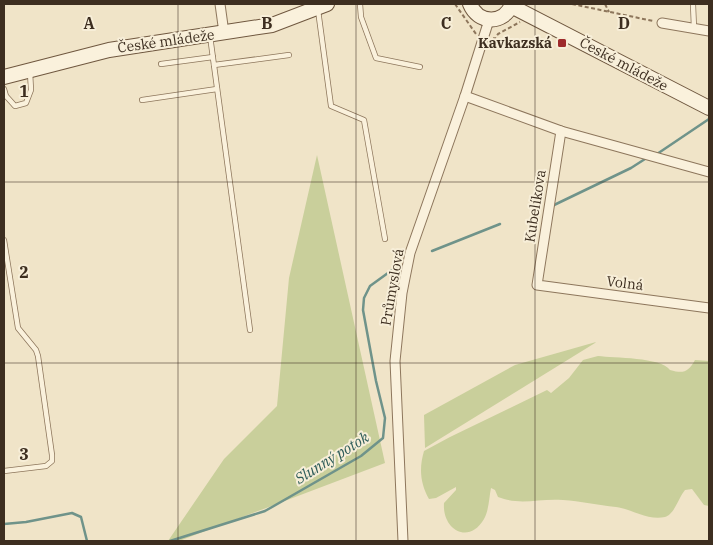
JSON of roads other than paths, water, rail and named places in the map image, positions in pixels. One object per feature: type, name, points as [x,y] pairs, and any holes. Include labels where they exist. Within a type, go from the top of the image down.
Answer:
[{"type":"street","points":[[217,34],[220,4]]},
{"type":"street","points":[[470,4],[476,14],[489,20]]},
{"type":"street","name":"České mládeže","points":[[489,20],[504,16],[512,5],[709,108]]},
{"type":"street","name":"České mládeže","points":[[4,77],[109,50],[272,25],[322,6]]},
{"type":"street","name":"Průmyslová","points":[[404,541],[395,362],[402,293],[410,253],[465,96],[489,20]]},
{"type":"street","points":[[662,23],[709,31]]},
{"type":"street","points":[[465,96],[561,131],[709,172]]},
{"type":"street","name":"Kubelíkova","points":[[537,285],[561,131]]},
{"type":"street","name":"Volná","points":[[537,285],[709,308]]},
{"type":"lane","points":[[360,4],[361,17],[376,58],[420,66]]},
{"type":"lane","points":[[693,4],[694,28]]},
{"type":"lane","points":[[322,6],[331,106],[364,120],[385,239]]},
{"type":"lane","points":[[217,34],[213,57],[214,66],[250,330]]},
{"type":"lane","points":[[214,66],[289,55]]},
{"type":"lane","points":[[161,64],[213,57]]},
{"type":"lane","points":[[4,89],[6,96],[15,106],[26,103],[31,90],[30,70]]},
{"type":"lane","points":[[142,100],[218,89]]},
{"type":"lane","points":[[4,240],[18,328],[36,350],[38,356],[52,455],[52,461],[46,466],[4,471]]},
{"type":"waterway","name":"Slunný potok","points":[[657,154],[709,119]]},
{"type":"waterway","name":"Slunný potok","points":[[552,206],[631,168],[645,159]]},
{"type":"waterway","name":"Slunný potok","points":[[432,251],[500,224]]},
{"type":"waterway","name":"Slunný potok","points":[[170,541],[265,511],[361,456],[383,438],[385,418],[363,310],[364,298],[370,286],[399,265]]},
{"type":"waterway","points":[[4,524],[26,522],[72,513],[81,517],[87,541]]},
{"type":"place","name":"Kavkazská","points":[[562,43]]}]
